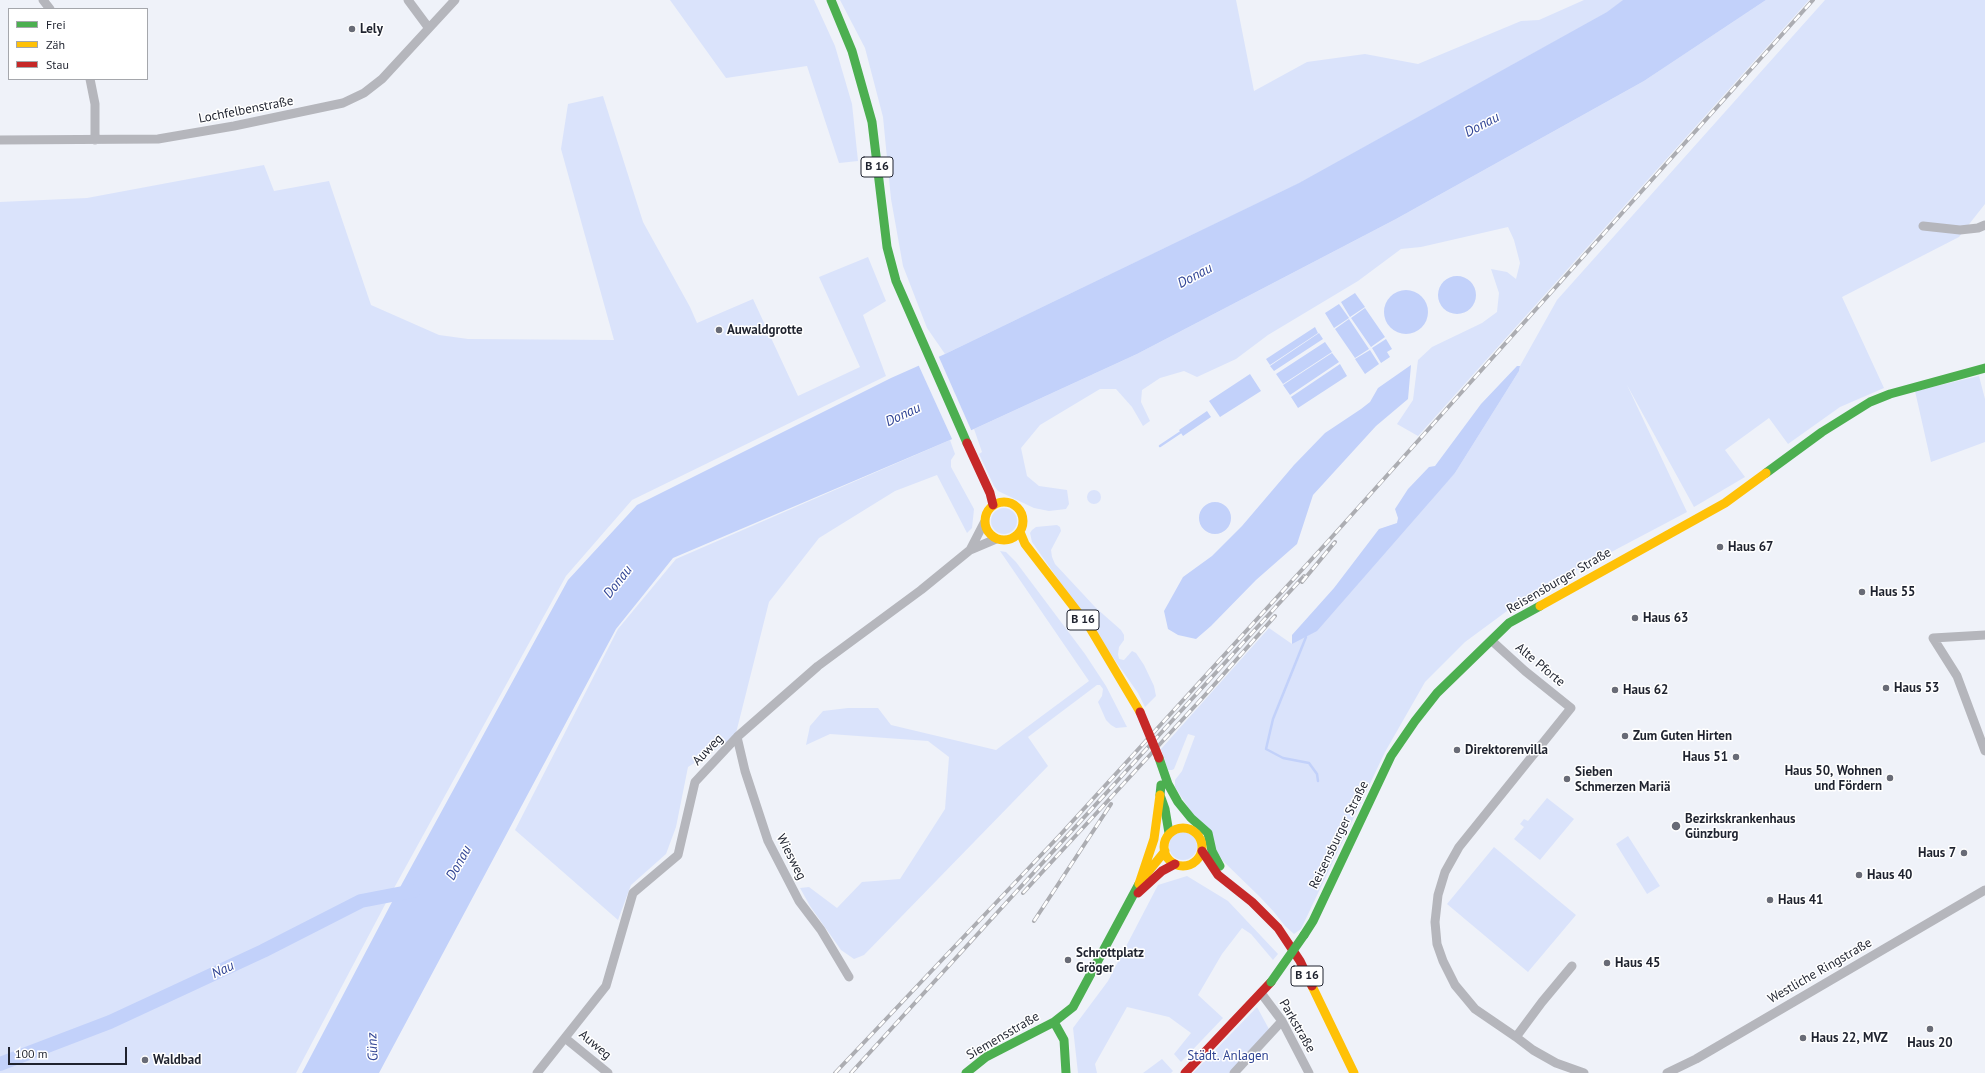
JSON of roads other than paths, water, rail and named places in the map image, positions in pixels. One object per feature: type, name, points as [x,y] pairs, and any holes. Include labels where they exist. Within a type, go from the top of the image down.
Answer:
[{"type":"main road","name":"B 16","points":[[831,0],[850,46],[864,89],[872,122],[887,246],[896,281],[972,456],[990,493],[993,505]]},
{"type":"main road","name":"Reisensburger Straße","points":[[1185,1073],[1261,993],[1290,957],[1313,920],[1391,756],[1415,721],[1437,693],[1509,623],[1725,502],[1822,432],[1870,402],[1890,394],[1985,368]]},
{"type":"main road","points":[[1003,502],[1017,506],[1022,515],[1023,521],[1020,532],[1007,540],[996,539],[990,535],[984,523],[986,513],[993,505],[1003,502]]},
{"type":"main road","name":"B 16","points":[[1020,532],[1025,544],[1093,634],[1118,671],[1156,760],[1176,817],[1184,828],[1195,832],[1200,837],[1202,851],[1218,875]]},
{"type":"main road","points":[[1007,540],[1048,586]]},
{"type":"main road","name":"B 16","points":[[1034,556],[1048,586],[1105,663],[1137,714]]},
{"type":"main road","name":"B 16","points":[[1165,784],[1160,795],[1165,809],[1169,833],[1166,838],[1165,851]]},
{"type":"main road","name":"B 16","points":[[1165,784],[1185,811],[1208,833],[1217,862],[1241,893]]},
{"type":"main road","points":[[1140,882],[1154,839],[1160,795]]},
{"type":"main road","points":[[1169,833],[1184,828]]},
{"type":"main road","points":[[1128,903],[1155,877],[1175,864],[1167,856],[1165,851],[1140,882]]},
{"type":"main road","points":[[1191,864],[1200,857],[1202,851]]},
{"type":"main road","name":"B 16","points":[[1175,864],[1183,866],[1191,864],[1218,875],[1252,902],[1278,928],[1300,961],[1354,1073]]},
{"type":"main road","name":"Siemensstraße","points":[[966,1073],[986,1057],[1054,1022],[1073,1007],[1081,995],[1117,922],[1140,882]]},
{"type":"main road","points":[[1054,1022],[1064,1040],[1066,1073]]},
{"type":"street","points":[[43,0],[49,8]]},
{"type":"street","points":[[408,0],[428,27]]},
{"type":"street","name":"Lochfelbenstraße","points":[[0,140],[158,139],[234,126],[343,103],[364,93],[382,79],[428,27],[455,0]]},
{"type":"street","points":[[90,80],[95,104],[95,140]]},
{"type":"street","points":[[1923,226],[1960,230],[1978,228],[1985,224]]},
{"type":"street","name":"Auweg","points":[[970,550],[984,523]]},
{"type":"street","name":"Auweg","points":[[537,1073],[606,986],[633,893],[678,855],[695,782],[737,738],[818,666],[921,590],[970,550],[996,539]]},
{"type":"street","points":[[1985,635],[1933,638],[1957,676],[1985,751]]},
{"type":"street","name":"Alte Pforte","points":[[1492,641],[1525,671],[1571,708],[1459,847],[1444,872],[1438,895],[1435,922],[1437,944],[1443,961],[1455,985],[1475,1009],[1516,1037]]},
{"type":"street","name":"Wiesweg","points":[[737,738],[748,783],[768,841],[800,900],[821,930],[849,977]]},
{"type":"street","name":"Westliche Ringstraße","points":[[1667,1073],[1696,1059],[1985,890]]},
{"type":"street","points":[[1572,966],[1542,1002],[1516,1037],[1533,1050],[1556,1063],[1584,1073]]},
{"type":"street","name":"Parkstraße","points":[[1261,993],[1282,1021],[1309,1073]]},
{"type":"street","points":[[1234,1073],[1282,1021]]},
{"type":"street","name":"Auweg","points":[[565,1038],[608,1073]]},
{"type":"water","points":[[1623,0],[1766,0],[1644,81],[1396,219],[1137,354],[950,440],[673,558],[616,629],[379,1073],[302,1073],[392,902],[568,580],[637,505],[891,378],[945,354],[1299,183],[1607,12]]},
{"type":"water","points":[[1453,276],[1461,276],[1471,281],[1475,288],[1475,302],[1471,309],[1461,314],[1453,314],[1443,309],[1441,306],[1438,299],[1438,291],[1443,281],[1446,279]]},
{"type":"water","points":[[1402,290],[1410,290],[1422,296],[1428,308],[1428,316],[1422,328],[1410,334],[1402,334],[1390,328],[1384,316],[1384,308],[1390,296]]},
{"type":"water","points":[[1355,293],[1365,307],[1350,317],[1341,302]]},
{"type":"water","points":[[1339,304],[1349,318],[1334,328],[1325,313]]},
{"type":"water","points":[[1365,308],[1385,337],[1371,347],[1351,318]]},
{"type":"water","points":[[1349,319],[1369,349],[1355,358],[1335,329]]},
{"type":"water","points":[[1315,327],[1318,333],[1270,365],[1266,359]]},
{"type":"water","points":[[1319,333],[1323,339],[1274,371],[1270,366]]},
{"type":"water","points":[[1386,339],[1392,349],[1387,352],[1390,357],[1381,363],[1372,348]]},
{"type":"water","points":[[1325,342],[1332,352],[1283,384],[1276,374]]},
{"type":"water","points":[[1370,350],[1379,364],[1365,374],[1355,359]]},
{"type":"water","points":[[1332,353],[1339,362],[1290,395],[1283,385]]},
{"type":"water","points":[[1340,364],[1347,376],[1298,408],[1291,397]]},
{"type":"water","points":[[1411,365],[1408,399],[1376,426],[1313,495],[1297,544],[1256,580],[1211,626],[1196,639],[1178,635],[1168,629],[1164,611],[1183,577],[1212,556],[1242,526],[1294,465],[1325,433],[1370,402],[1378,388]]},
{"type":"water","points":[[1517,366],[1520,366],[1519,371],[1455,473],[1317,631],[1292,644],[1292,635],[1334,588],[1379,529],[1397,523],[1398,518],[1395,509],[1408,489],[1429,467],[1435,466],[1481,404]]},
{"type":"water","points":[[1250,374],[1261,391],[1220,417],[1209,401]]},
{"type":"water","points":[[1207,411],[1211,417],[1183,436],[1179,430]]},
{"type":"water","points":[[1215,502],[1224,505],[1228,509],[1231,518],[1228,527],[1224,531],[1215,534],[1206,531],[1202,527],[1199,518],[1202,509],[1206,505]]},
{"type":"waterway","points":[[1160,446],[1181,432]]},
{"type":"waterway","points":[[1306,637],[1273,719],[1266,749],[1283,758],[1309,763],[1317,774],[1318,781]]},
{"type":"waterway","name":"Nau","points":[[0,1064],[110,1022],[263,951],[361,901],[413,891]]},
{"type":"railway","points":[[835,1073],[1060,835],[1331,538],[1813,0]]},
{"type":"railway","points":[[1302,582],[1335,542]]},
{"type":"railway","points":[[851,1073],[1304,576]]},
{"type":"railway","points":[[1023,893],[1206,694],[1275,616]]},
{"type":"railway","points":[[1034,921],[1111,804]]},
{"type":"place","name":"Lely","points":[[352,29]]},
{"type":"place","name":"Auwaldgrotte","points":[[719,330]]},
{"type":"place","name":"Haus 67","points":[[1720,547]]},
{"type":"place","name":"Haus 55","points":[[1862,592]]},
{"type":"place","name":"Haus 63","points":[[1635,618]]},
{"type":"place","name":"Haus 53","points":[[1886,688]]},
{"type":"place","name":"Haus 62","points":[[1615,690]]},
{"type":"place","name":"Zum Guten Hirten","points":[[1625,736]]},
{"type":"place","name":"Direktorenvilla","points":[[1457,750]]},
{"type":"place","name":"Haus 51","points":[[1736,757]]},
{"type":"place","name":"Haus 50, Wohnen und Fördern","points":[[1890,778]]},
{"type":"place","name":"Sieben Schmerzen Mariä","points":[[1567,779]]},
{"type":"place","name":"Bezirkskrankenhaus Günzburg","points":[[1676,826]]},
{"type":"place","name":"Haus 7","points":[[1964,853]]},
{"type":"place","name":"Haus 40","points":[[1859,875]]},
{"type":"place","name":"Haus 41","points":[[1770,900]]},
{"type":"place","name":"Schrottplatz Gröger","points":[[1068,960]]},
{"type":"place","name":"Haus 45","points":[[1607,963]]},
{"type":"place","name":"Haus 20","points":[[1930,1029]]},
{"type":"place","name":"Haus 22, MVZ","points":[[1803,1038]]},
{"type":"place","name":"Waldbad","points":[[145,1060]]},
{"type":"water label","name":"Donau","points":[[1482,125]]},
{"type":"water label","name":"Donau","points":[[1195,276]]},
{"type":"water label","name":"Donau","points":[[903,415]]},
{"type":"water label","name":"Donau","points":[[618,582]]},
{"type":"water label","name":"Donau","points":[[459,863]]},
{"type":"water label","name":"Günz","points":[[373,1047]]},
{"type":"park label","name":"Städt. Anlagen","points":[[1228,1056]]}]
